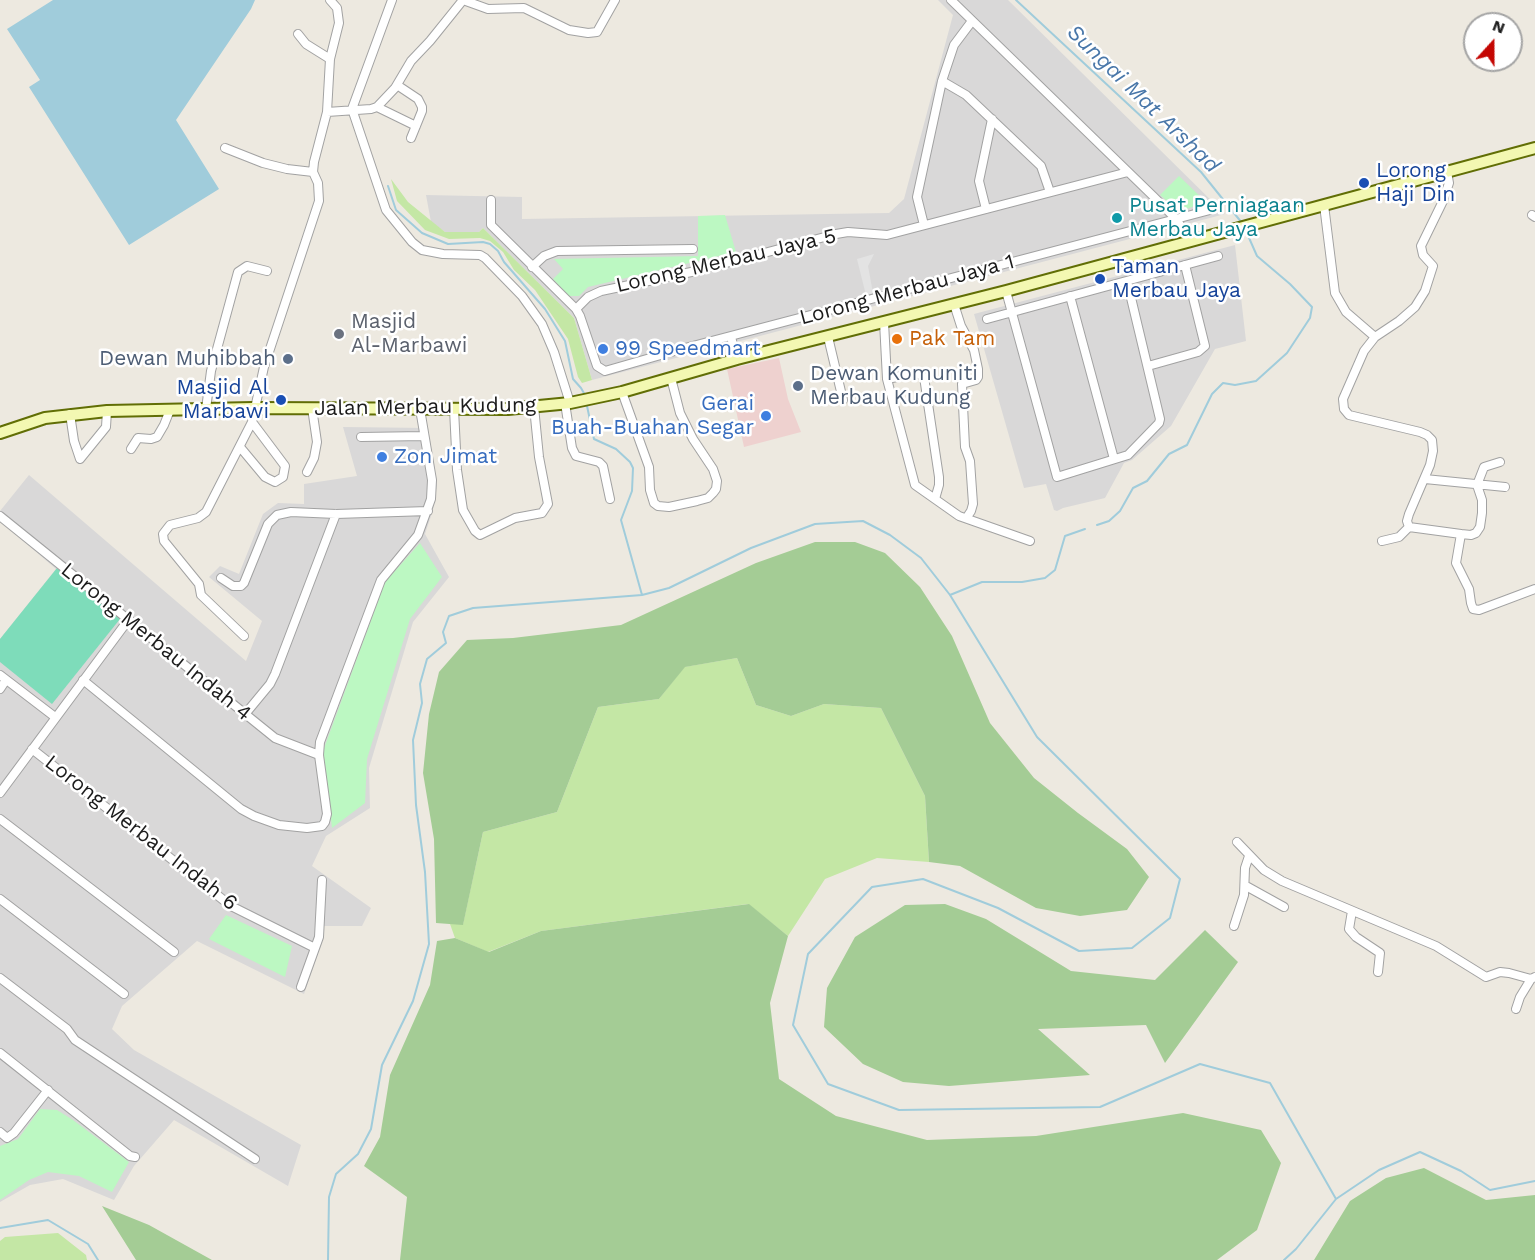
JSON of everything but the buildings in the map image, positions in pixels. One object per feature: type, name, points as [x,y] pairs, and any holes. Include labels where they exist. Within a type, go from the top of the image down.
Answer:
[{"type":"main road","name":"Jalan Merbau Kudung","points":[[0,433],[22,425],[70,414],[107,411],[253,408],[454,409],[534,407],[568,403],[622,392],[737,359],[1006,291],[1535,148]]},
{"type":"street","points":[[244,636],[201,595],[199,584],[164,541],[163,534],[170,525],[198,518],[206,512],[252,422],[253,408],[264,367],[308,237],[320,194],[313,172],[327,112],[330,59],[339,23],[337,8],[330,0]]},
{"type":"street","points":[[392,0],[352,109],[386,210],[422,250],[443,254],[480,255],[522,296],[542,324],[554,352],[568,403],[572,448],[576,456],[599,462],[603,466],[610,499]]},
{"type":"street","points":[[327,112],[371,109],[377,106],[397,85],[411,61],[463,0],[488,9],[524,8],[569,30],[588,33],[597,32],[615,0]]},
{"type":"street","points":[[951,0],[1176,219],[1191,241]]},
{"type":"street","points":[[924,225],[917,197],[942,81],[954,45],[972,21]]},
{"type":"street","points":[[298,34],[302,40],[330,59]]},
{"type":"street","points":[[942,81],[966,95],[1041,166],[1050,192]]},
{"type":"street","points":[[397,85],[421,103],[422,111],[411,138]]},
{"type":"street","points":[[377,106],[416,126]]},
{"type":"street","points":[[986,209],[979,181],[992,119]]},
{"type":"street","points":[[225,148],[263,163],[313,172]]},
{"type":"street","name":"Lorong Merbau Jaya 5","points":[[576,309],[588,297],[601,291],[696,271],[836,234],[848,232],[887,235],[1128,172]]},
{"type":"street","points":[[1409,527],[1407,521],[1409,514],[1425,479],[1433,451],[1432,440],[1428,435],[1402,427],[1349,415],[1344,409],[1343,399],[1364,351],[1375,337],[1415,307],[1431,278],[1433,266],[1423,255],[1421,246],[1443,201],[1449,183],[1447,172]]},
{"type":"street","points":[[491,200],[491,225],[576,309]]},
{"type":"street","points":[[1324,205],[1335,293],[1342,308],[1375,337]]},
{"type":"street","name":"Lorong Merbau Jaya 1","points":[[576,309],[597,366],[605,371],[1210,210]]},
{"type":"street","points":[[532,267],[544,256],[557,251],[693,249]]},
{"type":"street","points":[[987,319],[1218,256]]},
{"type":"street","points":[[1148,366],[1198,352],[1205,346],[1185,265]]},
{"type":"street","points":[[206,409],[211,371],[238,272],[243,266],[267,271]]},
{"type":"street","points":[[1006,291],[1056,477],[1128,455],[1159,423],[1161,416],[1127,281]]},
{"type":"street","points":[[1070,296],[1114,459]]},
{"type":"street","points":[[954,304],[961,326],[974,350],[978,369],[976,380],[962,384],[965,447],[970,461],[973,504],[967,517]]},
{"type":"street","points":[[884,322],[887,379],[913,481],[918,489],[959,516],[1030,541]]},
{"type":"street","points":[[731,337],[737,359]]},
{"type":"street","points":[[828,337],[843,400]]},
{"type":"street","points":[[887,379],[917,373],[924,377],[939,477],[935,499]]},
{"type":"street","points":[[622,392],[649,467],[650,490],[654,502],[658,506],[669,507],[708,498],[716,489],[717,481],[713,469],[693,439],[680,413],[671,378]]},
{"type":"street","points":[[454,409],[457,470],[463,510],[475,531],[480,535],[515,518],[542,513],[548,504],[539,457],[534,407]]},
{"type":"street","points":[[307,472],[314,458],[317,442],[312,408]]},
{"type":"street","points":[[83,680],[228,799],[254,816],[279,825],[307,828],[317,828],[325,822],[327,814],[319,755],[320,742],[381,579],[418,535],[431,499],[432,480],[420,409]]},
{"type":"street","points":[[131,449],[138,438],[157,437],[170,410]]},
{"type":"street","points":[[70,414],[74,441],[80,459],[106,427],[107,411]]},
{"type":"street","points":[[240,447],[265,477],[275,482],[283,477],[285,466],[252,422]]},
{"type":"street","points":[[361,437],[424,436]]},
{"type":"street","points":[[1409,527],[1471,535],[1476,533],[1480,527],[1482,500],[1477,485],[1484,467],[1500,462]]},
{"type":"street","points":[[1425,479],[1505,487]]},
{"type":"street","points":[[221,578],[233,586],[241,586],[244,583],[268,524],[277,515],[291,512],[336,514],[428,511]]},
{"type":"street","points":[[246,713],[270,684],[275,674],[336,514]]},
{"type":"street","name":"Lorong Merbau Indah 4","points":[[0,516],[275,738],[319,755]]},
{"type":"street","points":[[1382,541],[1399,537],[1409,527]]},
{"type":"street","points":[[1461,534],[1456,563],[1469,589],[1473,609],[1479,610],[1535,589]]},
{"type":"street","points":[[0,793],[54,717],[129,619]]},
{"type":"street","points":[[0,688],[3,677],[54,717]]},
{"type":"street","name":"Lorong Merbau Indah 6","points":[[32,750],[231,906],[315,948]]},
{"type":"street","points":[[0,819],[174,952]]},
{"type":"street","points":[[1237,842],[1264,870],[1282,881],[1436,946],[1486,976],[1509,972],[1533,978],[1520,997],[1516,1009]]},
{"type":"street","points":[[1234,926],[1246,886],[1245,868],[1249,856]]},
{"type":"street","points":[[301,987],[318,937],[322,880]]},
{"type":"street","points":[[1246,886],[1284,907]]},
{"type":"street","points":[[0,899],[124,994]]},
{"type":"street","points":[[1352,911],[1349,929],[1356,937],[1380,953],[1378,972]]},
{"type":"street","points":[[0,978],[67,1029],[75,1040],[255,1159]]},
{"type":"street","points":[[0,1053],[129,1156],[135,1156]]},
{"type":"street","points":[[0,1132],[7,1138],[14,1133],[48,1090]]},
{"type":"shaded area","points":[[938,0],[1008,0],[1225,214],[592,380],[574,318],[483,228],[479,232],[445,232],[431,222],[426,195],[522,197],[522,219],[889,213],[904,199],[953,15]]},
{"type":"shaded area","name":"Taman Merbau Jaya","points":[[1235,245],[1246,341],[1215,349],[1171,426],[1132,460],[1124,463],[1105,498],[1057,511],[1054,510],[1046,484],[1024,488],[974,314]]},
{"type":"shaded area","points":[[874,254],[868,266],[873,293],[866,295],[857,259]]},
{"type":"shaded area","name":"Gerai Buah-Buahan Segar","points":[[779,358],[788,399],[801,432],[744,447],[727,369]]},
{"type":"shaded area","points":[[343,427],[428,428],[437,485],[433,510],[425,534],[449,577],[413,622],[369,768],[370,808],[326,836],[312,866],[371,908],[362,926],[323,926],[322,942],[304,994],[197,941],[122,1006],[112,1029],[134,1050],[301,1145],[288,1186],[174,1120],[134,1166],[114,1200],[63,1179],[30,1185],[0,1202],[0,639],[56,569],[0,521],[0,511],[29,475],[246,661],[262,621],[209,577],[220,566],[239,574],[263,514],[278,503],[304,504],[304,484],[357,476]]},
{"type":"green space","points":[[1179,176],[1206,202],[1181,211],[1160,195]]},
{"type":"green space","points":[[391,179],[408,202],[445,232],[479,232],[483,228],[574,318],[592,380],[582,383],[578,377],[568,339],[535,290],[514,270],[503,252],[490,241],[480,238],[449,239],[425,230],[397,201]]},
{"type":"green space","points":[[725,215],[736,252],[588,287],[579,296],[569,296],[553,279],[563,269],[554,259],[698,256],[698,216]]},
{"type":"green space","points":[[815,542],[855,542],[885,553],[920,587],[952,636],[990,723],[1034,778],[1127,849],[1149,877],[1127,910],[1080,916],[1036,908],[960,866],[929,862],[925,796],[881,708],[824,704],[791,716],[756,705],[737,658],[685,667],[659,699],[598,707],[557,812],[483,832],[463,925],[436,923],[434,839],[423,773],[429,714],[439,672],[467,640],[513,638],[621,625],[756,563]]},
{"type":"green space","points":[[420,543],[442,577],[410,619],[367,759],[365,803],[332,828],[323,751],[385,582]]},
{"type":"green space","points":[[57,568],[120,619],[52,704],[0,662],[0,639]]},
{"type":"green space","points":[[737,658],[756,705],[791,716],[824,704],[881,708],[925,796],[929,862],[877,858],[825,879],[788,936],[748,904],[541,931],[488,952],[455,938],[450,924],[463,924],[483,832],[557,812],[598,707],[659,699],[684,667]]},
{"type":"green space","points":[[749,904],[788,936],[770,1003],[779,1079],[836,1116],[927,1140],[1036,1136],[1183,1113],[1261,1130],[1281,1163],[1257,1230],[1217,1260],[400,1260],[407,1197],[364,1166],[380,1137],[390,1075],[430,985],[437,941],[455,938],[489,952],[541,931]]},
{"type":"green space","points":[[945,904],[986,919],[1071,971],[1155,980],[1205,930],[1238,962],[1165,1063],[1146,1025],[1038,1029],[1090,1075],[949,1086],[903,1082],[863,1064],[824,1027],[827,988],[855,937],[905,905]]},
{"type":"green space","points":[[226,915],[292,946],[285,977],[209,939]]},
{"type":"green space","points":[[40,1109],[57,1110],[129,1162],[112,1192],[79,1176],[48,1172],[29,1180],[0,1200],[0,1146],[18,1139]]},
{"type":"green space","points":[[1424,1168],[1486,1200],[1535,1195],[1535,1260],[1314,1260],[1350,1201],[1386,1178]]},
{"type":"green space","points":[[102,1206],[149,1225],[212,1260],[136,1260]]},
{"type":"green space","points":[[58,1233],[86,1255],[87,1260],[0,1260],[0,1241],[5,1237]]},
{"type":"water","points":[[53,0],[255,0],[176,120],[219,189],[129,245],[29,87],[40,80],[7,29]]},
{"type":"waterway","name":"Sungai Mat Arshad","points":[[1016,0],[1201,172],[1242,223]]},
{"type":"waterway","points":[[388,186],[396,210],[422,233],[448,244],[483,242],[490,244],[498,251],[504,262],[545,309],[565,341],[573,379],[585,395]]},
{"type":"waterway","name":"Sungai Mat Arshad","points":[[1097,525],[1109,521],[1120,511],[1133,488],[1147,481],[1169,454],[1187,445],[1212,394],[1223,383],[1235,385],[1256,381],[1287,353],[1310,318],[1312,307],[1290,284],[1257,256],[1246,231]]},
{"type":"waterway","points":[[587,406],[594,439],[616,449],[633,468],[632,491],[621,520],[642,595]]},
{"type":"waterway","points":[[328,1260],[329,1197],[336,1174],[358,1154],[371,1129],[382,1065],[413,1001],[429,944],[425,872],[416,805],[413,740],[422,703],[420,684],[427,659],[446,643],[443,632],[449,616],[473,608],[642,595],[669,588],[751,548],[815,524],[863,521],[890,535],[921,558],[950,595],[1037,737],[1180,879],[1170,918],[1132,948],[1079,951],[998,908],[923,879],[872,887],[808,954],[793,1025],[828,1084],[899,1110],[1100,1107],[1200,1064],[1270,1083],[1336,1199],[1379,1170],[1420,1152],[1461,1171],[1490,1190],[1535,1181]]},
{"type":"waterway","name":"Sungai Mat Arshad","points":[[950,595],[982,582],[1022,582],[1045,578],[1055,570],[1065,536],[1085,529]]},
{"type":"waterway","points":[[1284,1260],[1296,1249],[1336,1199]]},
{"type":"waterway","points":[[0,1228],[48,1220],[88,1244],[98,1260]]},
{"type":"place","name":"Lorong Haji Din","points":[[1364,183]]},
{"type":"place","name":"Pusat Perniagaan Merbau Jaya","points":[[1117,218]]},
{"type":"place","name":"Taman Merbau Jaya","points":[[1100,279]]},
{"type":"place","name":"Masjid Al-Marbawi","points":[[339,334]]},
{"type":"place","name":"Pak Tam","points":[[897,339]]},
{"type":"place","name":"99 Speedmart","points":[[603,349]]},
{"type":"place","name":"Dewan Muhibbah","points":[[288,359]]},
{"type":"place","name":"Dewan Komuniti Merbau Kudung","points":[[798,386]]},
{"type":"place","name":"Masjid Al Marbawi","points":[[281,400]]},
{"type":"place","name":"Gerai Buah-Buahan Segar","points":[[766,416]]},
{"type":"place","name":"Zon Jimat","points":[[382,457]]}]
